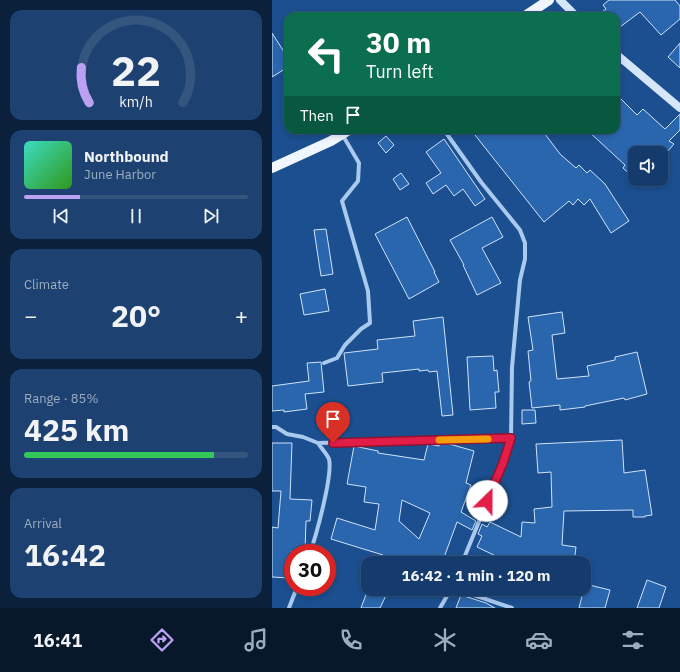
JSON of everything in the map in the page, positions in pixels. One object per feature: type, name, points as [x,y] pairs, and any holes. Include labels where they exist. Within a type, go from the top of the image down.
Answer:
[{"type":"main road","points":[[532,12],[549,0]]},
{"type":"main road","points":[[560,0],[572,12]]},
{"type":"main road","points":[[620,57],[680,108]]},
{"type":"main road","points":[[272,168],[331,141],[343,134]]},
{"type":"street","points":[[324,363],[337,358],[345,346],[361,329],[370,323],[368,291],[342,201],[358,181],[360,163],[347,134]]},
{"type":"street","points":[[447,134],[481,182],[520,230],[525,243],[525,259],[520,280],[512,367],[511,438],[503,463],[465,556]]},
{"type":"street","points":[[272,427],[276,427],[287,434],[303,437],[318,443],[511,438]]},
{"type":"street","points":[[313,544],[329,478],[329,458],[318,443]]},
{"type":"street","points":[[289,608],[294,596]]},
{"type":"street","points":[[440,608],[446,596]]},
{"type":"street","points":[[477,596],[512,608]]},
{"type":"building","points":[[609,0],[675,0],[680,6],[680,19],[661,35],[640,12],[620,27],[620,12],[602,12],[606,9],[603,5]]},
{"type":"building","points":[[272,33],[284,52],[284,70],[272,77]]},
{"type":"building","points":[[680,43],[680,68],[668,57]]},
{"type":"building","points":[[620,98],[637,115],[643,109],[665,129],[680,114],[680,130],[669,141],[674,144],[668,151],[668,146],[628,146],[628,173],[623,168],[625,165],[591,134],[620,134]]},
{"type":"building","points":[[474,134],[545,134],[560,154],[576,168],[579,165],[587,173],[590,170],[605,184],[629,221],[611,233],[590,199],[584,205],[578,199],[573,205],[569,201],[544,222]]},
{"type":"building","points":[[386,136],[394,145],[386,153],[378,143]]},
{"type":"building","points":[[444,139],[485,199],[475,206],[463,189],[454,196],[446,185],[433,194],[426,183],[441,173],[426,152]]},
{"type":"building","points":[[401,173],[409,184],[400,190],[393,179]]},
{"type":"building","points":[[407,217],[439,282],[409,299],[375,234]]},
{"type":"building","points":[[492,217],[503,237],[482,248],[501,283],[477,295],[464,265],[450,240]]},
{"type":"building","points":[[326,229],[333,274],[321,276],[314,230]]},
{"type":"building","points":[[325,289],[329,311],[304,315],[300,294]]},
{"type":"building","points":[[562,312],[565,333],[552,335],[557,379],[589,376],[587,366],[615,360],[615,357],[637,352],[647,394],[625,400],[624,398],[585,407],[560,410],[560,405],[532,408],[528,351],[533,350],[528,317]]},
{"type":"building","points":[[443,317],[453,415],[442,416],[437,371],[419,371],[419,369],[382,373],[383,382],[348,386],[344,353],[378,349],[377,340],[415,336],[413,321]]},
{"type":"building","points":[[493,356],[494,371],[497,370],[499,392],[495,392],[496,408],[470,410],[467,357]]},
{"type":"building","points":[[321,362],[324,392],[305,394],[307,409],[284,412],[284,410],[272,411],[272,386],[309,381],[307,363]]},
{"type":"building","points":[[522,410],[535,410],[536,423],[522,424]]},
{"type":"building","points":[[622,440],[624,473],[645,470],[652,515],[645,517],[633,517],[633,510],[564,511],[562,545],[576,547],[575,556],[496,556],[477,547],[482,536],[478,534],[482,524],[487,527],[490,522],[521,537],[522,522],[535,523],[534,509],[552,507],[551,472],[538,473],[536,444]]},
{"type":"building","points":[[272,443],[292,443],[290,499],[312,500],[310,521],[306,521],[305,544],[284,544],[284,578],[272,577],[272,527],[278,528],[281,491],[272,491]]},
{"type":"building","points":[[440,443],[446,443],[474,451],[466,483],[471,485],[461,512],[476,521],[472,530],[457,522],[445,556],[382,556],[331,539],[337,518],[375,530],[379,504],[364,502],[366,487],[347,484],[354,446],[378,451],[378,453],[424,460],[428,444],[439,446]],"holes":[[[402,500],[430,513],[419,539],[399,521]]]},
{"type":"building","points":[[647,580],[666,587],[659,608],[637,608]]},
{"type":"building","points":[[591,585],[610,590],[605,608],[579,608],[582,596],[591,596]]},
{"type":"building","points":[[365,596],[386,596],[380,608],[361,608]]},
{"type":"building","points":[[461,596],[464,596],[486,603],[495,608],[456,608]]},
{"type":"slow traffic","points":[[439,440],[488,439]]},
{"type":"route","points":[[333,443],[511,438],[503,463],[487,501]]}]
